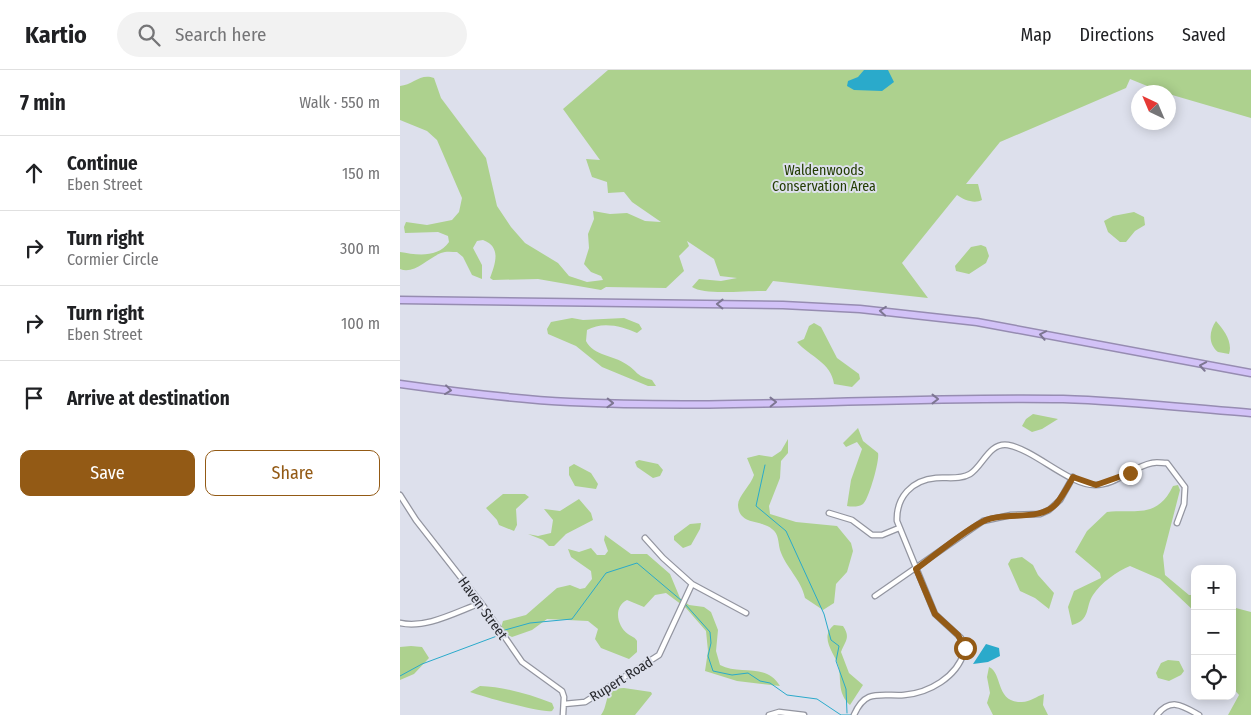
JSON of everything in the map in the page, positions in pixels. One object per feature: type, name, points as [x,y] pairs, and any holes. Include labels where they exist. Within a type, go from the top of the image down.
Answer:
[{"type":"highway","points":[[400,300],[783,305],[860,309],[977,322],[1251,374]]},
{"type":"highway","points":[[400,384],[488,395],[571,402],[672,404],[1062,400],[1128,402],[1251,413]]},
{"type":"street","points":[[855,714],[859,706],[870,697],[914,694],[932,688],[947,676],[963,656],[965,648],[961,638],[935,614],[899,528],[898,507],[910,488],[926,480],[965,476],[976,469],[993,449],[1000,445],[1009,445],[1088,484],[1100,484],[1151,463],[1167,464],[1185,488],[1184,504],[1177,524]]},
{"type":"street","points":[[875,596],[983,521],[1011,515],[1040,514],[1049,510],[1060,500],[1073,477]]},
{"type":"street","name":"Haven Street","points":[[400,495],[416,520],[528,668],[560,689],[564,697],[564,704]]},
{"type":"street","points":[[829,513],[852,520],[872,535],[882,535],[899,528]]},
{"type":"street","points":[[645,538],[663,558],[692,584],[746,613]]},
{"type":"street","name":"Rupert Road","points":[[564,704],[585,702],[659,655],[692,584]]},
{"type":"street","points":[[400,623],[413,625],[428,622],[481,604]]},
{"type":"street","points":[[563,715],[564,704]]},
{"type":"street","points":[[1157,715],[1162,708],[1171,704],[1182,705],[1199,715]]},
{"type":"street","points":[[769,715],[779,712],[804,715]]},
{"type":"green space","name":"Waldenwoods Conservation Area","points":[[608,70],[1251,70],[1251,118],[1176,96],[1176,85],[1145,85],[1130,79],[1126,88],[1000,142],[966,184],[978,184],[982,200],[976,202],[969,201],[957,195],[902,263],[928,298],[773,281],[766,291],[717,292],[698,290],[692,287],[699,279],[721,281],[737,278],[720,276],[714,259],[687,241],[689,246],[679,256],[684,271],[666,288],[606,287],[601,290],[538,279],[493,280],[490,278],[495,262],[495,251],[489,243],[483,240],[477,241],[473,248],[482,265],[482,279],[472,275],[463,257],[457,252],[441,253],[410,270],[400,269],[400,252],[413,254],[433,253],[439,251],[449,242],[448,236],[438,232],[405,233],[404,227],[406,222],[427,225],[452,220],[459,212],[462,198],[437,140],[427,131],[400,120],[400,86],[429,77],[434,78],[441,98],[486,158],[497,206],[511,227],[525,243],[558,263],[569,276],[587,282],[603,280],[601,276],[591,272],[584,264],[589,248],[588,234],[594,219],[593,211],[610,214],[627,213],[645,221],[661,222],[632,202],[624,192],[608,193],[607,182],[592,177],[586,159],[600,160],[563,109]]},
{"type":"green space","points":[[1134,212],[1144,217],[1145,225],[1135,231],[1126,242],[1120,242],[1108,232],[1104,221],[1113,216]]},
{"type":"green space","points":[[981,245],[986,247],[989,256],[986,263],[969,274],[956,271],[955,266],[971,247]]},
{"type":"green space","points":[[572,318],[583,320],[624,318],[639,324],[642,329],[637,333],[625,328],[605,325],[593,327],[587,330],[586,341],[594,350],[621,361],[639,375],[652,380],[656,386],[648,386],[602,367],[576,346],[548,334],[547,329],[551,322]]},
{"type":"green space","points":[[1216,321],[1225,332],[1229,341],[1229,354],[1218,352],[1212,345],[1211,333]]},
{"type":"green space","points":[[814,323],[821,327],[837,358],[859,374],[860,379],[852,387],[834,384],[829,370],[797,342],[804,339],[809,326]]},
{"type":"green space","points":[[1033,414],[1058,419],[1042,429],[1032,432],[1022,426],[1026,419]]},
{"type":"green space","points":[[858,428],[863,441],[878,453],[878,457],[868,496],[863,504],[855,507],[847,506],[851,480],[862,449],[857,442],[846,447],[843,443]]},
{"type":"green space","points":[[788,439],[788,453],[781,461],[780,478],[769,506],[770,514],[796,522],[837,526],[851,543],[853,551],[847,572],[836,584],[834,603],[823,610],[805,598],[800,585],[780,550],[774,531],[767,526],[746,519],[739,512],[738,505],[742,494],[754,475],[747,458],[759,455],[772,457],[781,451]]},
{"type":"green space","points":[[639,460],[658,464],[663,470],[660,476],[653,478],[637,467],[635,462]]},
{"type":"green space","points":[[574,464],[591,473],[598,484],[596,489],[575,486],[569,475],[569,467]]},
{"type":"green space","points":[[1178,485],[1180,490],[1163,556],[1165,575],[1191,595],[1191,608],[1160,579],[1130,566],[1115,574],[1100,586],[1093,595],[1085,616],[1078,623],[1072,625],[1068,607],[1074,591],[1101,578],[1100,573],[1075,552],[1087,531],[1107,512],[1137,511],[1153,508],[1160,504],[1173,486]]},
{"type":"green space","points":[[503,494],[525,494],[529,497],[516,509],[517,525],[514,531],[499,525],[486,508]]},
{"type":"green space","points":[[579,499],[591,513],[593,520],[566,534],[554,546],[549,546],[543,540],[528,534],[538,536],[551,533],[553,520],[544,509],[560,511]]},
{"type":"green space","points":[[701,523],[700,529],[691,545],[683,548],[674,540],[674,536],[690,524]]},
{"type":"green space","points":[[605,535],[631,554],[647,554],[670,574],[680,598],[689,605],[704,607],[711,612],[718,630],[716,651],[720,665],[736,670],[768,674],[780,686],[737,681],[705,671],[708,651],[706,631],[686,608],[666,593],[655,595],[644,607],[627,600],[620,607],[618,617],[621,626],[624,631],[637,641],[637,652],[629,659],[601,648],[595,639],[598,629],[588,621],[547,619],[532,630],[512,637],[500,631],[503,621],[526,615],[557,588],[570,585],[580,589],[585,588],[592,579],[591,571],[571,557],[568,549],[579,552],[591,548],[597,555],[605,555],[608,551],[604,540]]},
{"type":"green space","points":[[1022,557],[1033,565],[1038,575],[1054,593],[1049,609],[1035,598],[1020,591],[1008,564],[1011,559]]},
{"type":"green space","points":[[1236,608],[1251,612],[1251,715],[1228,715],[1239,695],[1236,692]]},
{"type":"green space","points":[[834,625],[843,626],[847,634],[847,639],[841,652],[849,673],[863,685],[850,705],[842,692],[839,668],[828,641],[829,630]]},
{"type":"green space","points":[[400,647],[422,647],[429,658],[414,674],[400,680]]},
{"type":"green space","points":[[1168,660],[1179,661],[1184,671],[1181,675],[1169,681],[1158,678],[1156,673],[1161,663]]},
{"type":"green space","points":[[989,667],[996,675],[1003,693],[1013,701],[1025,702],[1044,694],[1043,705],[1048,715],[993,715],[987,703],[990,693],[987,677]]},
{"type":"green space","points":[[480,686],[508,689],[526,694],[552,703],[554,708],[552,711],[537,710],[470,692]]},
{"type":"green space","points":[[624,688],[651,692],[652,694],[635,715],[601,715],[609,694],[617,689]]},
{"type":"water","points":[[864,70],[888,70],[894,82],[882,91],[854,90],[847,86],[848,81],[858,77]]},
{"type":"water","points":[[986,644],[999,648],[1000,656],[988,662],[973,664]]},
{"type":"waterway","points":[[765,465],[756,506],[786,531],[824,614],[831,640],[839,646],[836,661],[846,689],[847,713]]},
{"type":"waterway","points":[[505,630],[530,623],[572,619],[606,573],[637,563],[682,601]]},
{"type":"waterway","points":[[685,604],[710,632],[711,643],[708,656],[713,671],[732,675],[748,673],[760,681],[770,683],[787,695],[817,699],[841,715],[851,715]]},
{"type":"waterway","points":[[400,676],[422,664],[497,636]]},
{"type":"route","points":[[965,648],[961,638],[955,631],[935,614],[916,569],[983,521],[1011,515],[1040,514],[1049,510],[1060,500],[1073,477],[1088,484],[1096,485],[1130,473]]}]
